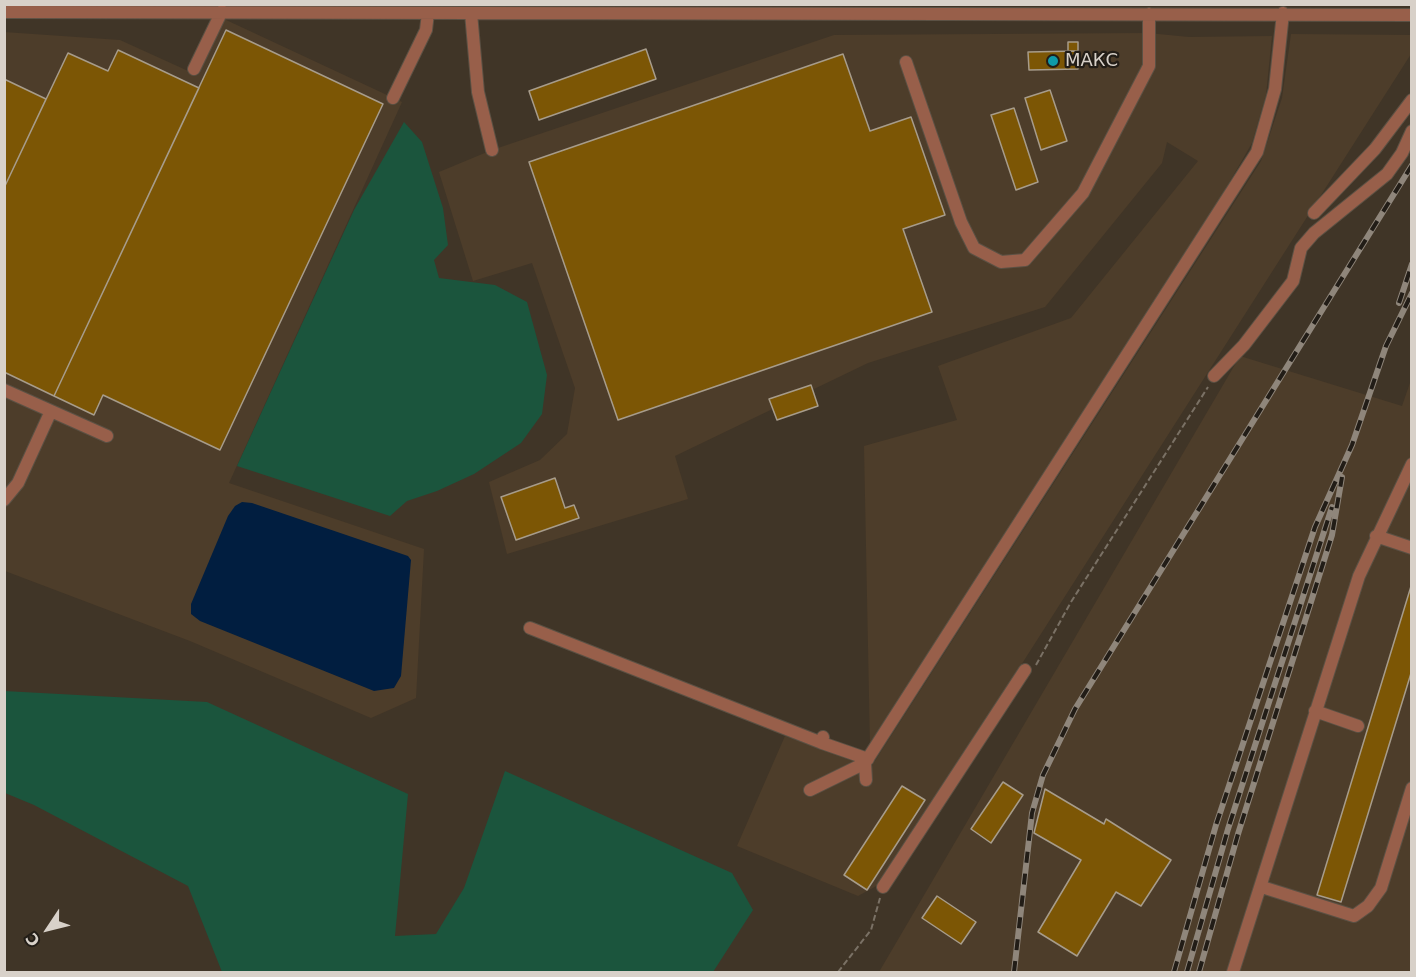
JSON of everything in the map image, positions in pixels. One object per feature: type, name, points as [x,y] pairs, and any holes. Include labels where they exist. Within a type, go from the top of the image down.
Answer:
[{"type":"street","points":[[4,12],[338,8],[428,13],[613,9],[1149,14],[1283,13],[1324,10],[1412,15]]},
{"type":"street","points":[[194,69],[222,11]]},
{"type":"street","points":[[393,98],[426,30],[428,13]]},
{"type":"street","points":[[471,13],[478,92],[492,150]]},
{"type":"street","points":[[866,780],[867,761],[1257,152],[1275,89],[1283,13]]},
{"type":"street","points":[[906,62],[961,222],[974,248],[1001,262],[1025,260],[1083,193],[1149,66],[1149,14]]},
{"type":"street","points":[[1410,103],[1412,119]]},
{"type":"street","points":[[1314,213],[1375,149],[1410,103]]},
{"type":"street","points":[[1214,376],[1244,345],[1293,281],[1301,248],[1314,233],[1387,174],[1402,153],[1412,130]]},
{"type":"street","points":[[4,390],[106,436]]},
{"type":"street","points":[[4,500],[18,483],[51,411]]},
{"type":"street","points":[[1233,972],[1262,887],[1315,711],[1359,576],[1412,464]]},
{"type":"street","points":[[1376,536],[1412,548]]},
{"type":"street","points":[[530,628],[823,740],[867,761]]},
{"type":"street","points":[[883,887],[1025,670]]},
{"type":"street","points":[[1315,711],[1358,726]]},
{"type":"street","points":[[810,790],[867,761]]},
{"type":"street","points":[[1262,887],[1354,916],[1368,906],[1381,888],[1412,788]]},
{"type":"path","points":[[1025,670],[1038,664],[1071,603],[1214,376]]},
{"type":"path","points":[[838,972],[871,930],[883,887]]},
{"type":"shaded area","points":[[224,19],[402,102],[229,483],[424,549],[416,698],[371,718],[190,641],[5,571],[4,32],[120,40],[197,75]]},
{"type":"shaded area","points":[[1148,33],[1189,37],[1272,36],[1266,95],[1252,143],[1210,216],[870,746],[864,446],[957,420],[938,366],[1071,318],[1198,161],[1167,142],[1162,163],[1045,307],[868,363],[675,456],[688,499],[507,554],[489,482],[540,460],[567,434],[575,388],[532,263],[473,281],[439,172],[492,150],[834,35]]},
{"type":"shaded area","points":[[1291,34],[1411,35],[1411,54],[882,883],[858,896],[737,846],[785,736],[871,767],[1261,161],[1282,98]]},
{"type":"shaded area","points":[[1240,356],[1402,406],[1411,380],[1411,972],[879,972]]},
{"type":"green space","points":[[404,122],[422,142],[443,208],[448,245],[434,260],[439,278],[495,285],[527,302],[547,375],[542,414],[521,443],[474,474],[437,491],[407,501],[390,516],[237,466],[354,210]]},
{"type":"green space","points":[[4,691],[207,702],[408,794],[395,936],[436,934],[464,888],[505,771],[732,873],[753,910],[713,972],[222,972],[188,886],[34,805],[5,793]]},
{"type":"water","points":[[242,502],[252,503],[408,556],[411,560],[401,676],[394,688],[374,691],[200,621],[191,614],[191,604],[228,516],[235,506]]},
{"type":"building","points":[[226,30],[383,104],[220,450],[103,395],[94,415],[54,396]]},
{"type":"building","points":[[1068,42],[1078,42],[1078,51],[1068,51]]},
{"type":"building","points":[[646,49],[656,79],[539,120],[529,91]]},
{"type":"building","points":[[118,50],[199,88],[54,396],[4,372],[4,188],[68,53],[108,71]]},
{"type":"building","name":"МАКС","points":[[1078,51],[1078,69],[1029,70],[1028,52]]},
{"type":"building","points":[[843,54],[870,131],[911,117],[945,215],[903,229],[932,312],[618,420],[529,162]]},
{"type":"building","points":[[4,79],[46,99],[4,188]]},
{"type":"building","points":[[1050,90],[1067,141],[1041,150],[1025,98]]},
{"type":"building","points":[[1014,108],[1038,182],[1016,190],[991,115]]},
{"type":"building","points":[[811,385],[818,406],[777,420],[769,399]]},
{"type":"building","points":[[555,478],[565,508],[574,505],[579,518],[516,540],[501,497]]},
{"type":"building","points":[[1412,583],[1412,670],[1341,902],[1317,895]]},
{"type":"building","points":[[1003,782],[1023,795],[991,843],[971,829]]},
{"type":"building","points":[[902,786],[925,800],[867,890],[844,875]]},
{"type":"building","points":[[1045,789],[1104,824],[1106,819],[1171,860],[1141,906],[1116,892],[1077,956],[1038,932],[1081,860],[1034,833]]},
{"type":"building","points":[[937,896],[976,922],[961,944],[922,918]]},
{"type":"railway","points":[[1014,972],[1032,813],[1043,775],[1075,709],[1412,165]]},
{"type":"railway","points":[[1399,303],[1412,264]]},
{"type":"railway","points":[[1174,972],[1216,825],[1315,527],[1352,445],[1386,346],[1412,293]]},
{"type":"railway","points":[[1199,972],[1238,834],[1332,535],[1342,477]]},
{"type":"railway","points":[[1187,972],[1228,829],[1332,507]]},
{"type":"place","name":"МАКС","points":[[1053,61]]}]
